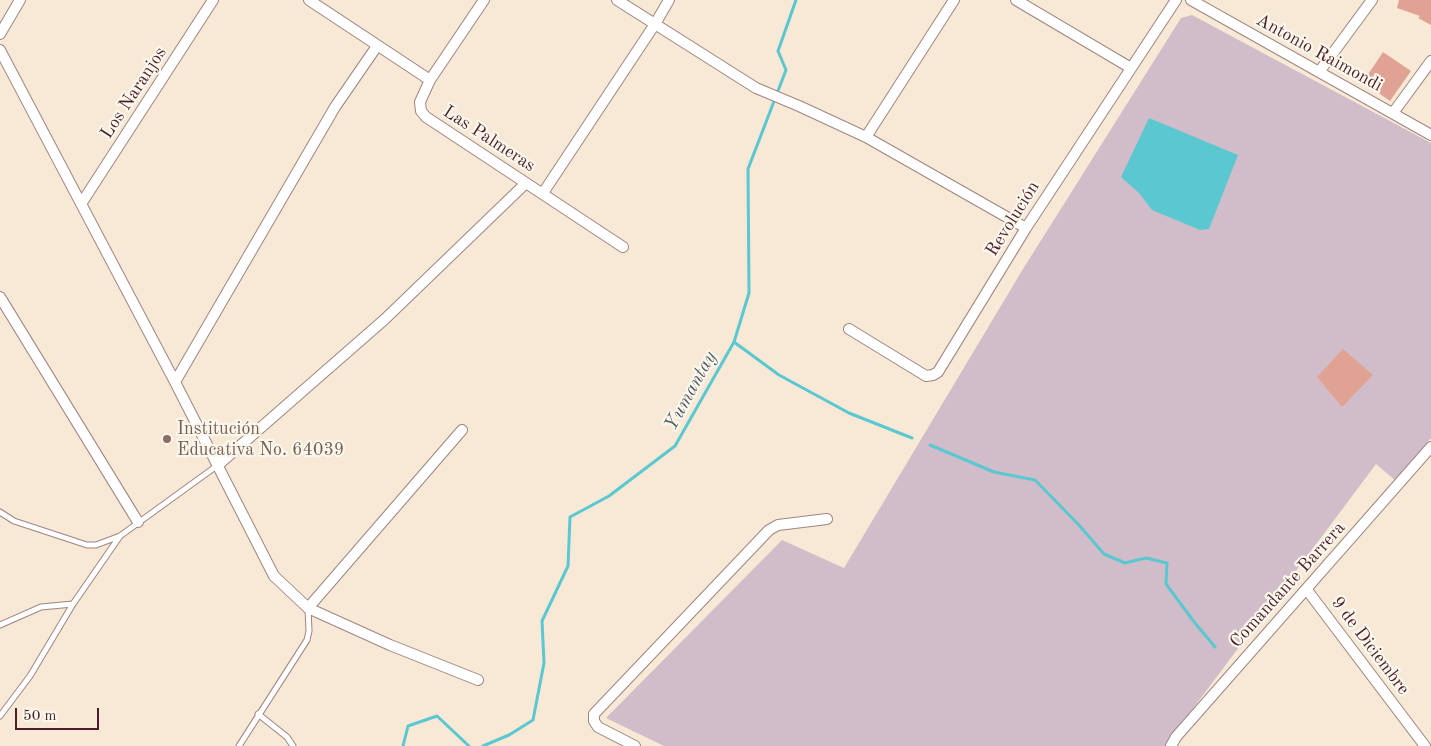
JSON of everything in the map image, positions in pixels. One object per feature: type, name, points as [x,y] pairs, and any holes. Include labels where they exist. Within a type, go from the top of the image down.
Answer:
[{"type":"street","points":[[0,34],[20,0]]},
{"type":"street","name":"Los Naranjos","points":[[81,204],[213,0]]},
{"type":"street","points":[[309,0],[430,80]]},
{"type":"street","name":"Las Palmeras","points":[[484,0],[430,80],[420,102],[421,111],[426,117],[624,247]]},
{"type":"street","points":[[617,0],[756,88],[866,137],[1026,228]]},
{"type":"street","points":[[543,193],[669,0]]},
{"type":"street","points":[[866,137],[954,0]]},
{"type":"street","points":[[1016,0],[1131,68]]},
{"type":"street","name":"Revolución","points":[[848,329],[926,376],[933,376],[938,372],[1026,228],[1176,0]]},
{"type":"street","name":"Antonio Raimondi","points":[[1191,0],[1431,134]]},
{"type":"street","points":[[1319,72],[1372,0]]},
{"type":"street","points":[[175,382],[335,107],[377,46]]},
{"type":"street","points":[[0,50],[218,464],[274,576],[308,608],[390,645],[478,680]]},
{"type":"street","points":[[1393,114],[1431,61]]},
{"type":"street","points":[[218,464],[385,319],[526,183]]},
{"type":"street","points":[[0,297],[138,522]]},
{"type":"street","points":[[308,608],[462,430]]},
{"type":"street","name":"Comandante Barrera","points":[[1171,746],[1176,737],[1431,447]]},
{"type":"street","points":[[636,746],[598,726],[594,721],[594,714],[769,530],[778,525],[827,519]]},
{"type":"street","name":"9 de Diciembre","points":[[1307,590],[1425,746]]},
{"type":"lane","points":[[0,512],[14,521],[88,545],[101,544],[120,536],[218,464]]},
{"type":"lane","points":[[0,716],[30,676],[73,604],[120,536]]},
{"type":"lane","points":[[0,625],[41,607],[73,604]]},
{"type":"lane","points":[[239,746],[307,640],[309,631],[308,608]]},
{"type":"lane","points":[[258,714],[287,737],[293,746]]},
{"type":"shaded area","points":[[1192,15],[1431,143],[1431,438],[1396,481],[1376,464],[1165,746],[664,746],[606,718],[782,540],[844,568],[1023,269],[1181,18]]},
{"type":"water","points":[[1149,118],[1238,155],[1209,229],[1200,230],[1152,210],[1139,193],[1121,177]]},
{"type":"building","points":[[1399,0],[1431,0],[1431,25],[1418,18],[1420,16],[1397,8]]},
{"type":"building","points":[[1383,52],[1411,71],[1390,101],[1363,82]]},
{"type":"building","points":[[1343,349],[1373,375],[1342,407],[1317,377]]},
{"type":"waterway","name":"Yumantay","points":[[483,746],[509,735],[533,720],[544,663],[542,621],[568,566],[570,517],[609,496],[675,446],[734,342],[749,293],[748,169],[786,70],[778,51],[796,0]]},
{"type":"waterway","points":[[734,342],[779,375],[849,413],[912,438]]},
{"type":"waterway","points":[[930,445],[994,472],[1035,480],[1104,554],[1125,563],[1146,558],[1167,563],[1166,584],[1215,647]]},
{"type":"waterway","name":"Yumantay","points":[[403,746],[408,726],[437,716],[469,746]]},
{"type":"place","name":"Institución Educativa No. 64039","points":[[167,439]]}]
